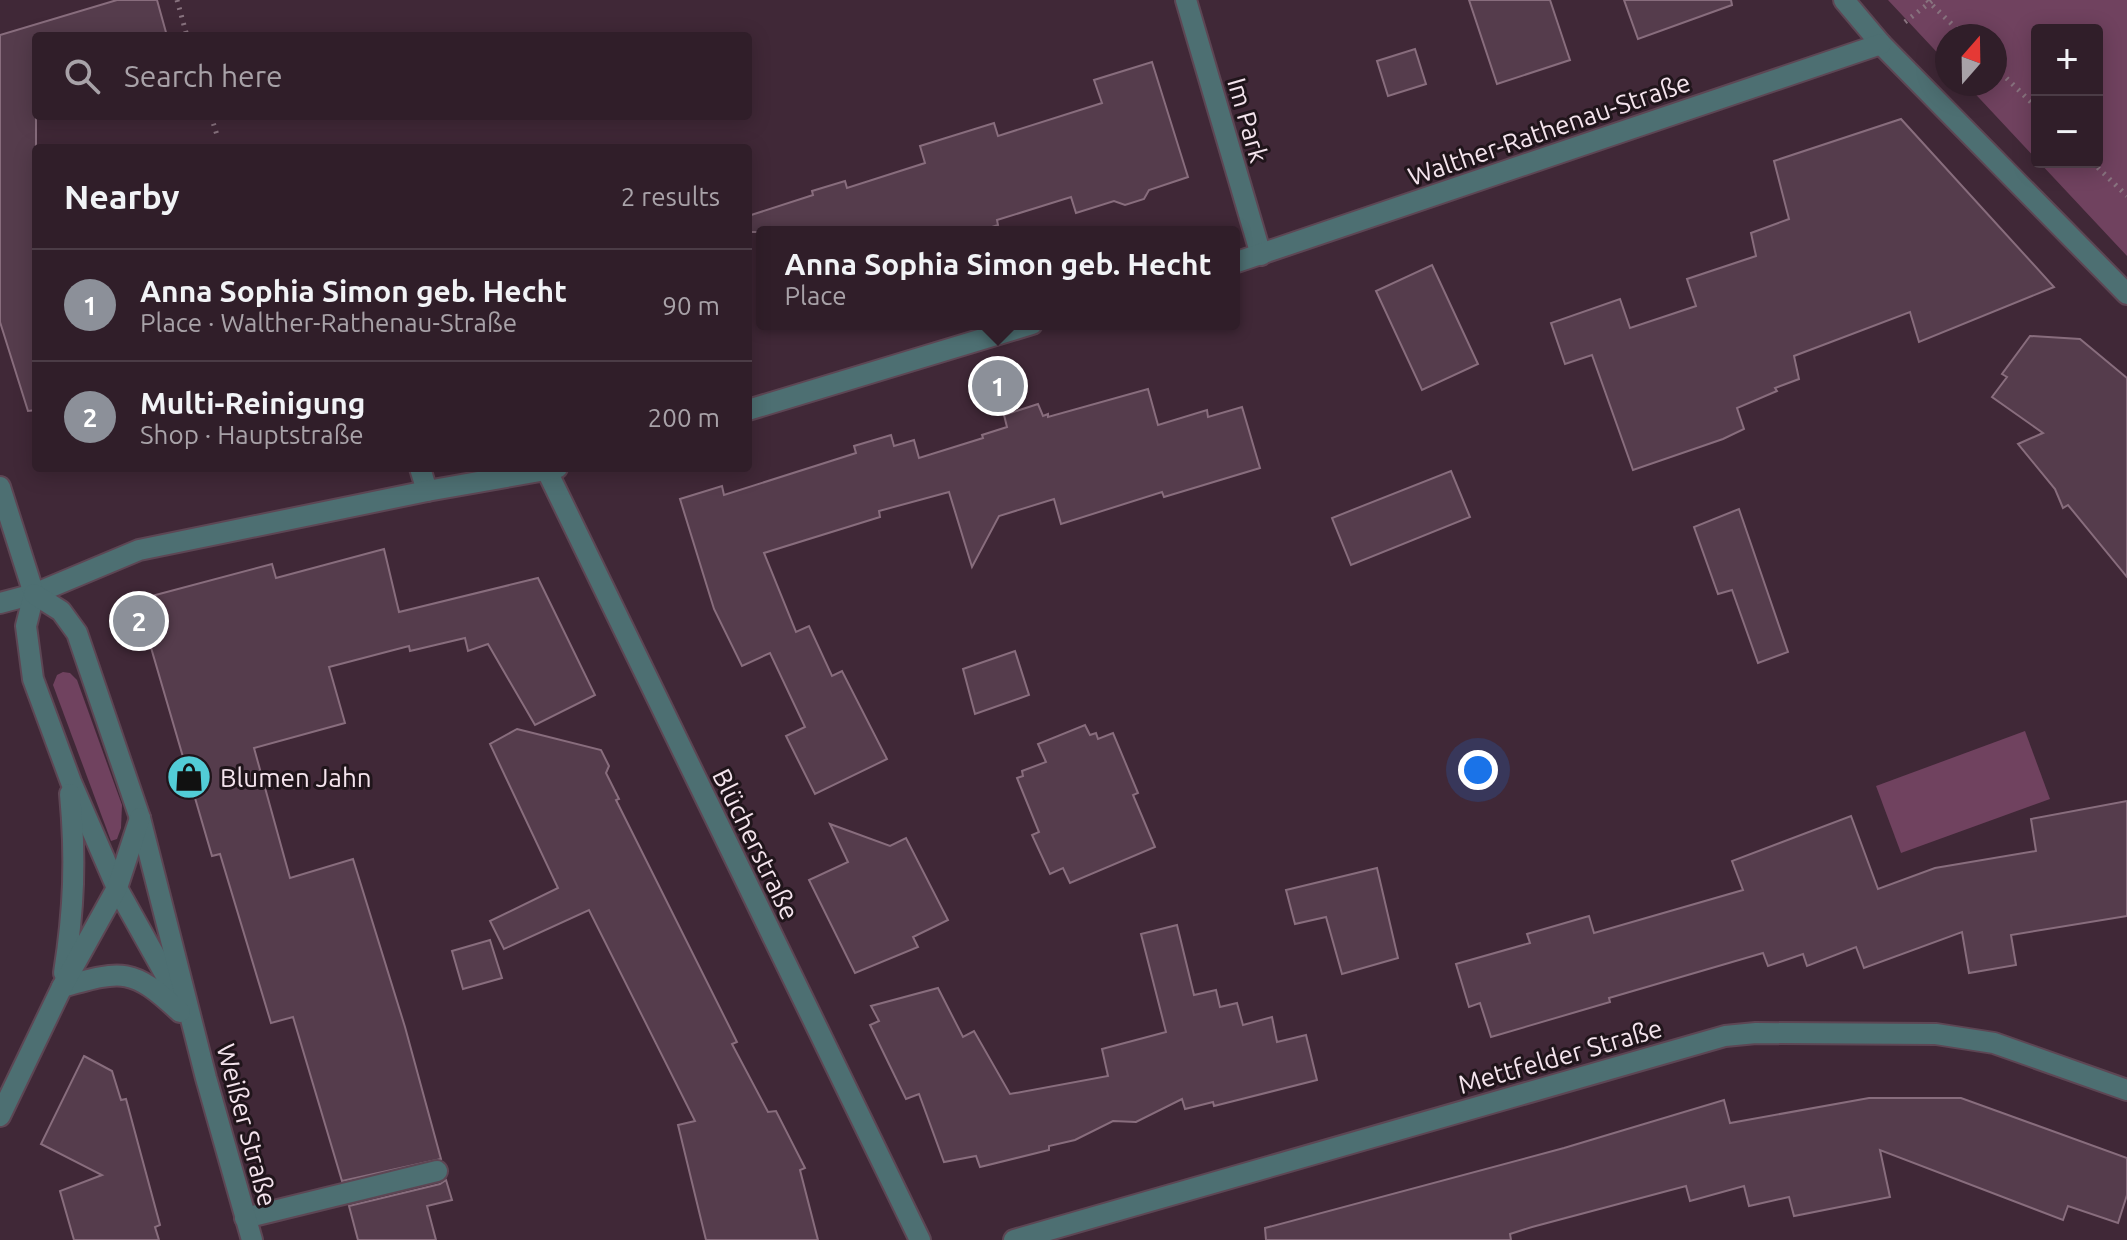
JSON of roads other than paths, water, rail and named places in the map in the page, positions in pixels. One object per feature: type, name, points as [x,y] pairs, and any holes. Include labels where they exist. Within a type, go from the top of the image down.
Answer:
[{"type":"street","name":"Im Park","points":[[1186,0],[1261,255]]},
{"type":"street","points":[[1844,0],[1881,44],[2127,294]]},
{"type":"street","name":"Walther-Rathenau-Straße","points":[[1240,261],[1881,44]]},
{"type":"street","points":[[752,409],[1012,330]]},
{"type":"street","points":[[421,472],[427,491]]},
{"type":"street","points":[[0,603],[34,594],[139,550],[427,491],[540,472]]},
{"type":"street","name":"Blücherstraße","points":[[553,472],[920,1240]]},
{"type":"street","points":[[0,487],[34,594],[26,626],[33,679],[68,775],[76,849],[71,928],[62,987]]},
{"type":"street","name":"Weißer Straße","points":[[34,594],[61,611],[77,633],[140,818],[252,1240]]},
{"type":"street","name":"Weißer Straße","points":[[68,775],[117,888],[193,1024]]},
{"type":"street","points":[[0,1116],[62,987],[117,888],[140,818]]},
{"type":"street","points":[[62,987],[115,973],[143,980],[193,1024]]},
{"type":"street","name":"Mettfelder Straße","points":[[1014,1240],[1725,1036],[1756,1033],[1936,1034],[1994,1043],[2127,1090]]},
{"type":"street","points":[[245,1218],[437,1171]]},
{"type":"place","name":"Anna Sophia Simon geb. Hecht","points":[[998,386]]},
{"type":"place","name":"Multi-Reinigung","points":[[139,621]]},
{"type":"place","name":"Blumen Jahn","points":[[189,777]]}]
